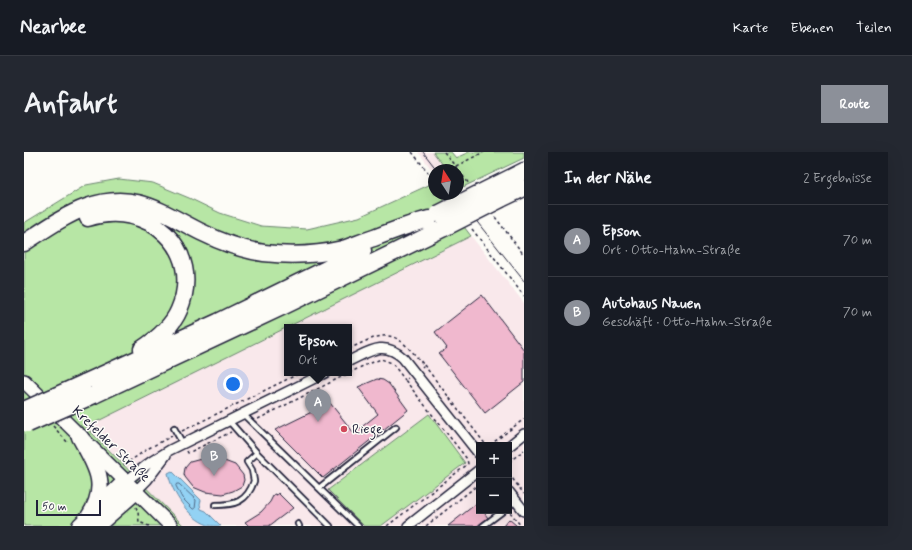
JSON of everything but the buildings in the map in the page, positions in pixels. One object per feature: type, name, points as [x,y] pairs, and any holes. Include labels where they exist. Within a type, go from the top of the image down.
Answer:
[{"type":"highway","points":[[498,193],[524,172]]},
{"type":"highway","points":[[25,422],[89,389],[270,313],[437,220],[498,193],[524,188]]},
{"type":"highway","points":[[24,243],[48,227],[82,209],[95,204],[115,201],[133,202],[152,207],[220,241],[254,251],[277,254],[310,254],[342,249],[437,220]]},
{"type":"highway","points":[[24,254],[74,224],[96,215],[112,213],[134,215],[148,221],[166,234],[177,249],[184,271],[184,289],[179,310],[172,322],[160,335],[89,389]]},
{"type":"highway","points":[[77,443],[97,468],[100,482],[99,500],[88,523]]},
{"type":"highway","points":[[88,523],[131,486]]},
{"type":"main road","name":"Krefelder Straße","points":[[26,383],[77,443],[131,486],[171,526]]},
{"type":"street","points":[[352,360],[377,349],[387,348],[396,351],[476,450]]},
{"type":"street","points":[[131,486],[152,461],[170,450],[320,376]]},
{"type":"street","points":[[512,444],[524,434]]},
{"type":"street","points":[[131,486],[147,480],[170,450]]},
{"type":"street","points":[[408,526],[476,472]]},
{"type":"street","points":[[512,503],[523,509]]},
{"type":"lane","points":[[243,414],[358,526]]},
{"type":"lane","points":[[229,421],[257,453],[330,526]]},
{"type":"lane","points":[[174,428],[183,444]]},
{"type":"lane","points":[[319,488],[396,428]]},
{"type":"lane","points":[[215,505],[232,504],[245,497],[254,482],[252,470],[247,462],[257,453]]},
{"type":"lane","points":[[483,526],[496,514]]},
{"type":"path","points":[[412,152],[428,172]]},
{"type":"path","points":[[460,164],[484,152]]},
{"type":"path","points":[[468,224],[524,296]]},
{"type":"path","points":[[352,348],[379,336],[395,337],[401,340],[424,365],[484,442]]},
{"type":"path","points":[[352,372],[381,359],[392,363],[467,459],[468,464],[387,526]]},
{"type":"path","points":[[405,380],[424,365]]},
{"type":"path","points":[[125,464],[149,448],[177,433],[294,376]]},
{"type":"path","points":[[252,422],[343,376]]},
{"type":"path","points":[[494,442],[524,419]]},
{"type":"path","points":[[51,424],[77,443]]},
{"type":"path","points":[[183,444],[188,453],[237,430]]},
{"type":"path","points":[[512,460],[524,450]]},
{"type":"path","points":[[512,478],[524,494]]},
{"type":"path","points":[[426,526],[476,486]]},
{"type":"path","points":[[511,514],[521,526]]},
{"type":"shaded area","points":[[418,152],[433,152],[442,164],[428,164]]},
{"type":"shaded area","points":[[471,236],[524,303],[524,526],[184,526],[86,427],[284,328],[284,376],[352,376],[352,324],[293,324]]},
{"type":"green space","points":[[433,152],[451,152],[456,158],[469,152],[524,152],[524,158],[464,187],[464,164],[442,164]]},
{"type":"green space","points":[[119,179],[153,183],[220,213],[261,226],[307,229],[359,217],[428,185],[428,200],[444,200],[471,236],[294,324],[284,324],[284,329],[86,427],[184,526],[24,526],[24,223],[86,185]]},
{"type":"green space","points":[[429,414],[465,463],[381,526],[364,526],[328,490]]},
{"type":"water","points":[[172,471],[201,500],[201,509],[206,511],[221,526],[208,525],[201,522],[188,511],[173,489],[168,473]]},
{"type":"tram line","points":[[423,152],[432,164]]},
{"type":"tram line","points":[[460,200],[524,281]]},
{"type":"place","name":"Epson","points":[[318,422]]},
{"type":"place","name":"Riege","points":[[344,429]]},
{"type":"place","name":"Autohaus Nauen","points":[[214,476]]}]
